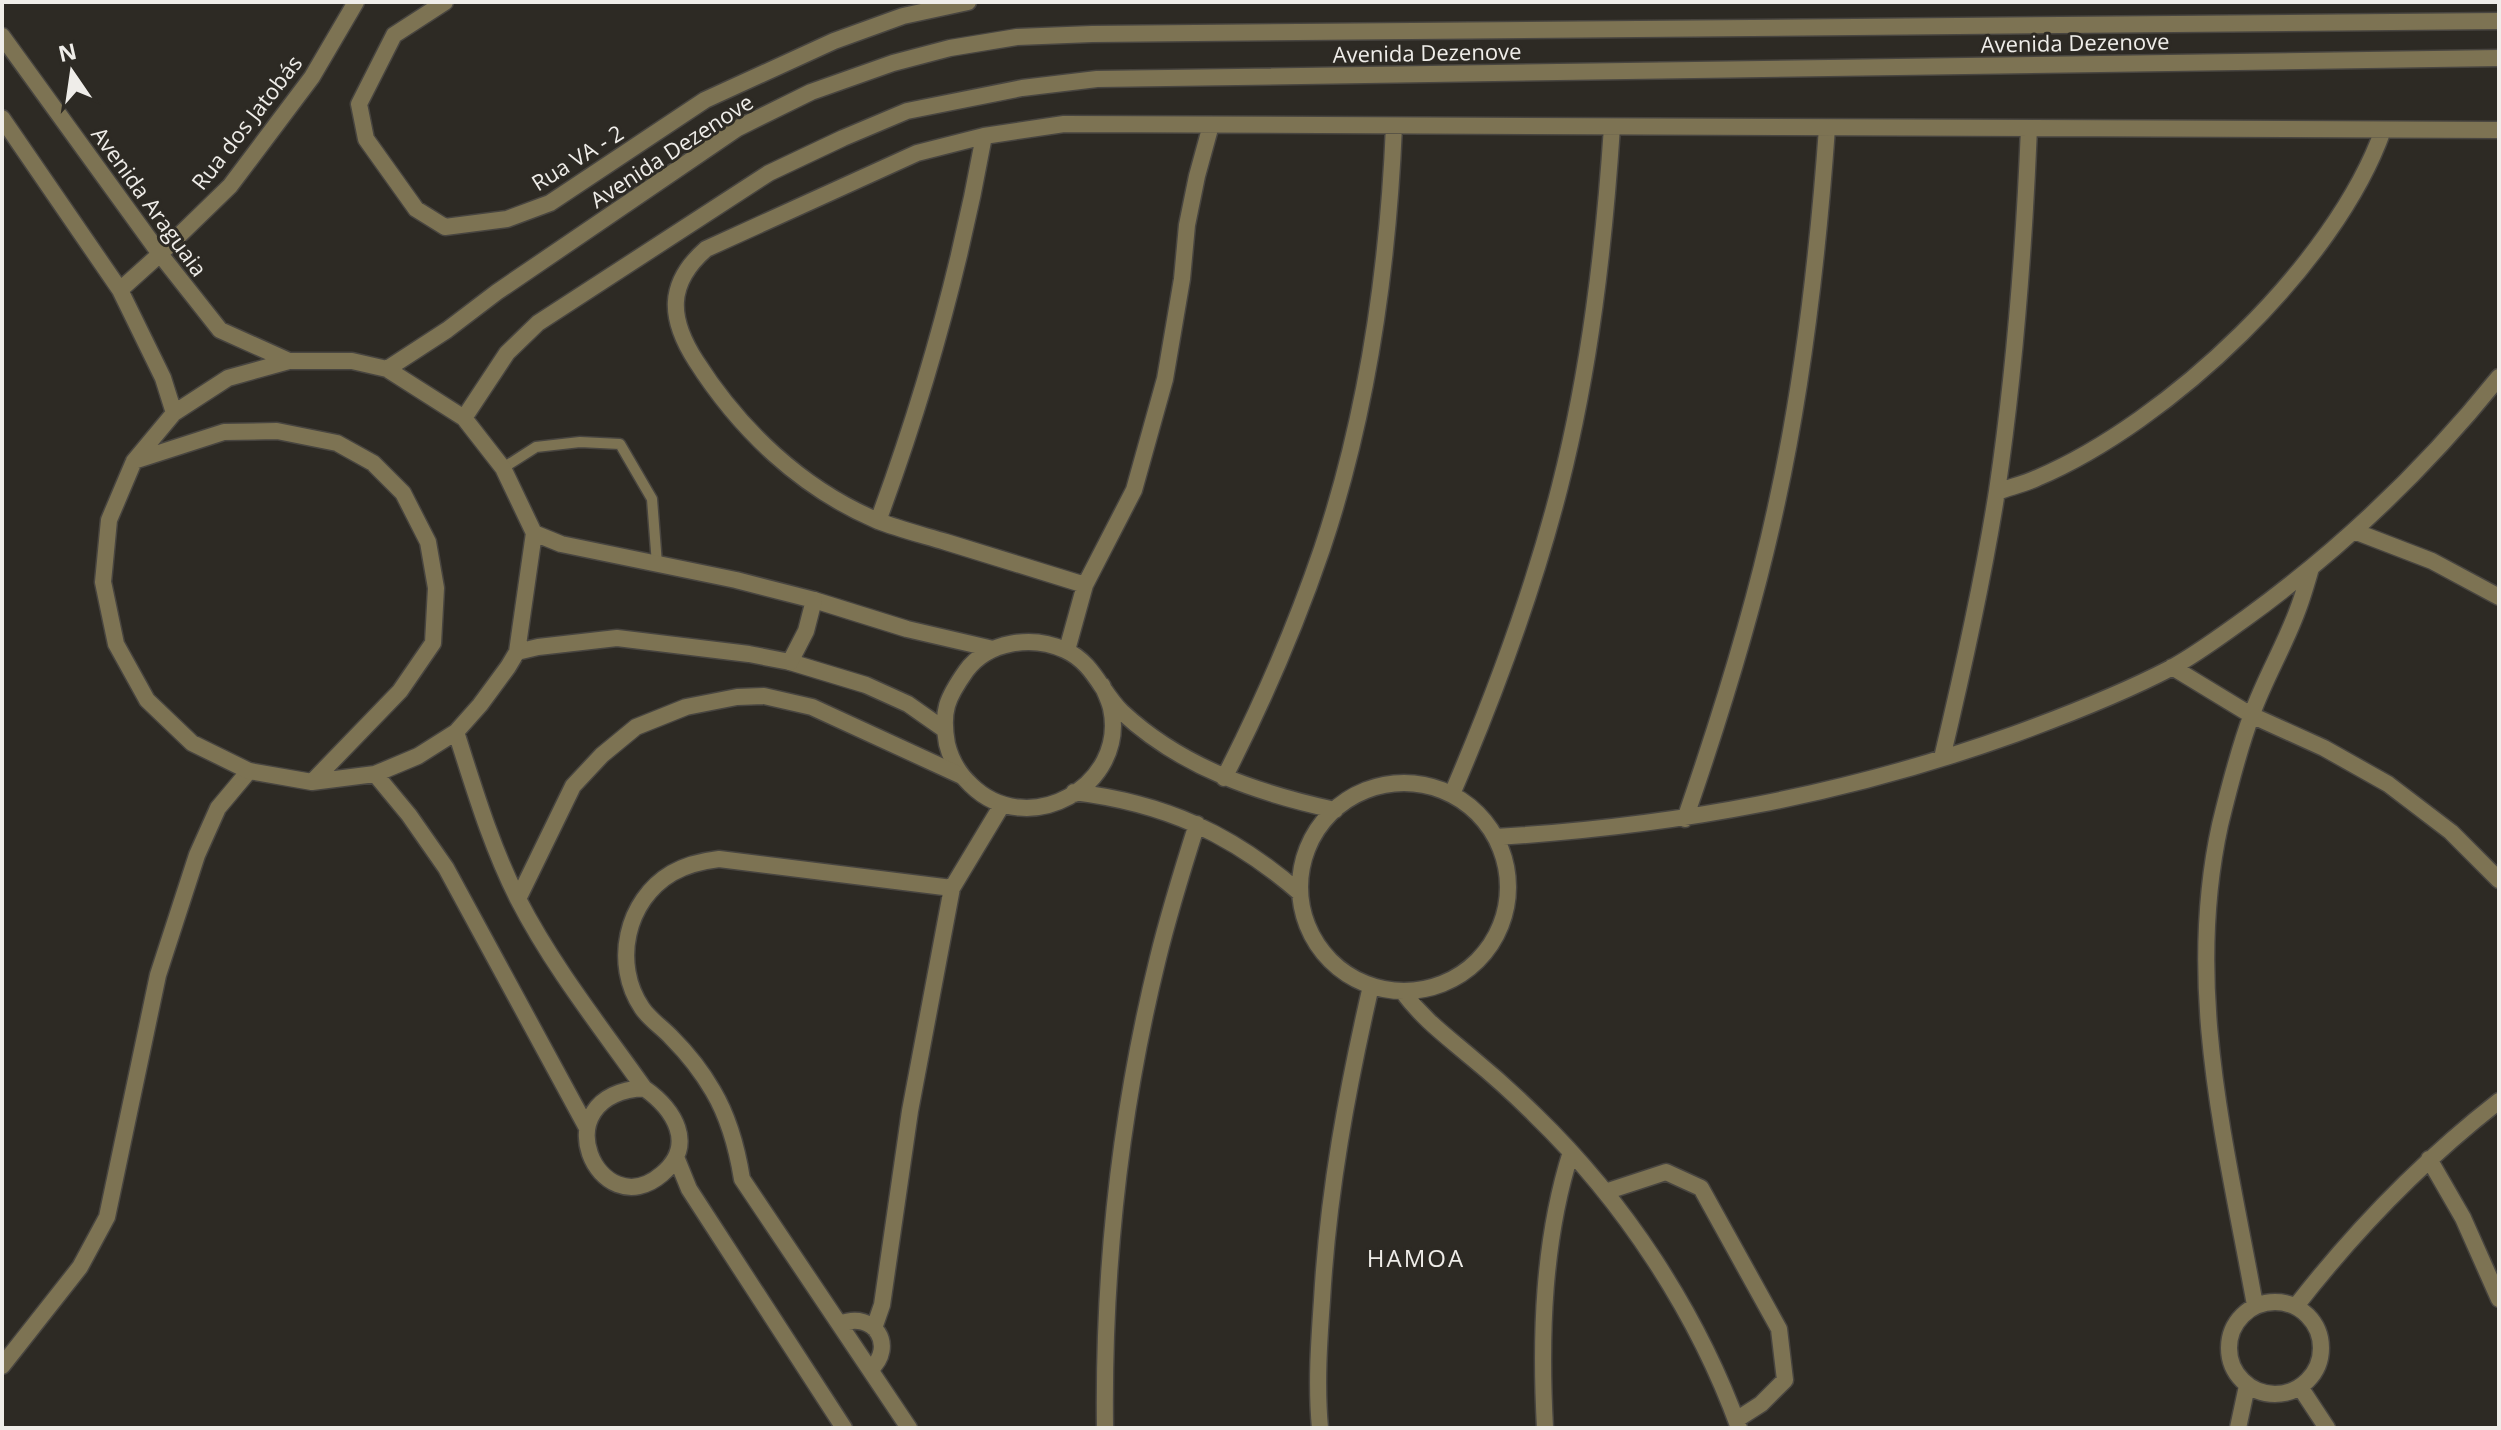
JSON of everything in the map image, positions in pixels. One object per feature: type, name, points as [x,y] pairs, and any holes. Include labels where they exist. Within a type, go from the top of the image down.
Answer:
[{"type":"street","name":"Rua dos Jatobás","points":[[120,290],[230,186],[312,77],[356,2]]},
{"type":"street","name":"Rua VA - 2","points":[[445,2],[394,35],[359,104],[366,139],[416,209],[445,227],[507,219],[550,203],[705,100],[903,9],[968,2]]},
{"type":"street","name":"Avenida Dezenove","points":[[387,369],[738,128],[811,92],[893,63],[950,48],[1017,37],[1092,34],[2499,21]]},
{"type":"street","name":"Avenida Araguaia","points":[[2,36],[160,254],[220,330],[289,361]]},
{"type":"street","name":"Avenida Dezenove","points":[[464,418],[507,353],[538,323],[769,173],[907,111],[1022,88],[1113,79],[2499,58]]},
{"type":"street","points":[[2,118],[120,290],[163,378],[174,413]]},
{"type":"street","points":[[1085,585],[878,521],[801,476],[766,447],[732,412],[693,357],[675,316],[677,292],[688,268],[706,249],[917,153],[984,136],[1064,124],[2499,130]]},
{"type":"street","points":[[1067,650],[1085,585],[1134,490],[1165,379],[1182,279],[1187,225],[1211,125]]},
{"type":"street","points":[[1224,778],[1266,693],[1302,606],[1345,471],[1379,307],[1389,216],[1394,126]]},
{"type":"street","points":[[1452,794],[1521,618],[1560,485],[1576,414],[1600,271],[1612,127]]},
{"type":"street","points":[[1685,819],[1736,663],[1780,490],[1815,276],[1827,128]]},
{"type":"street","points":[[1942,758],[1975,611],[1997,492],[2019,311],[2029,128]]},
{"type":"street","points":[[1997,492],[2037,478],[2110,438],[2209,364],[2271,303],[2317,246],[2372,161],[2383,130]]},
{"type":"street","points":[[878,521],[947,312],[984,136]]},
{"type":"street","points":[[289,361],[352,361],[387,369],[464,418],[503,468],[534,533],[517,652],[489,693],[456,732],[418,756],[375,774],[312,782],[249,771],[192,743],[147,700],[116,644],[103,582],[109,520],[134,461],[174,413],[228,378],[289,361]]},
{"type":"street","points":[[1496,837],[1685,819],[1825,791],[1942,758],[2042,724],[2172,667],[2220,636],[2311,568],[2354,531],[2438,448],[2499,377]]},
{"type":"street","points":[[134,461],[224,432],[277,431],[337,443],[373,463],[403,493],[428,542],[436,588],[433,643],[400,691],[312,782]]},
{"type":"street","points":[[2354,531],[2432,561],[2499,597]]},
{"type":"street","points":[[534,533],[561,544],[814,600],[907,629],[993,649]]},
{"type":"street","points":[[2255,1305],[2214,1084],[2205,956],[2213,868],[2221,824],[2251,715],[2298,608],[2311,568]]},
{"type":"street","points":[[790,662],[806,631],[814,600]]},
{"type":"street","points":[[517,652],[617,638],[719,649],[790,662],[866,685],[908,704],[945,730]]},
{"type":"street","points":[[1102,685],[1111,708],[1112,733],[1106,757],[1093,779],[1075,795],[1052,806],[1027,809],[1002,805],[980,794],[962,776],[950,754],[945,730],[944,714],[951,693],[972,663],[993,649],[1018,642],[1043,643],[1067,650],[1087,665],[1102,685],[1119,710],[1165,745],[1224,778],[1260,791],[1335,810]]},
{"type":"street","points":[[2172,667],[2251,715],[2324,748],[2388,784],[2451,832],[2499,880]]},
{"type":"street","points":[[518,899],[573,786],[602,755],[636,727],[686,707],[737,697],[764,696],[812,707],[962,776]]},
{"type":"street","points":[[456,732],[491,840],[518,899],[557,968],[644,1088],[665,1105],[679,1129],[676,1157],[669,1169],[646,1184],[618,1184],[606,1177],[589,1156],[587,1128],[593,1115],[610,1096],[627,1089],[644,1088]]},
{"type":"street","points":[[2,1366],[80,1267],[107,1217],[158,975],[197,855],[218,808],[249,771]]},
{"type":"street","points":[[375,774],[409,815],[446,868],[587,1128]]},
{"type":"street","points":[[1391,784],[1422,785],[1452,794],[1477,812],[1496,837],[1507,866],[1509,897],[1501,927],[1485,953],[1461,974],[1433,987],[1402,991],[1371,986],[1344,972],[1321,951],[1306,923],[1300,893],[1303,863],[1315,834],[1335,810],[1361,793],[1391,784]]},
{"type":"street","points":[[1075,795],[1074,792],[1137,803],[1197,824],[1251,854],[1300,893]]},
{"type":"street","points":[[874,1328],[882,1305],[910,1111],[952,888],[1002,805]]},
{"type":"street","points":[[1105,1428],[1110,1247],[1128,1108],[1158,958],[1197,824]]},
{"type":"street","points":[[909,1428],[742,1179],[725,1115],[687,1053],[649,1018],[641,1006],[629,980],[625,952],[637,909],[658,883],[672,873],[702,861],[719,859],[952,888]]},
{"type":"street","points":[[1320,1428],[1319,1334],[1331,1197],[1355,1056],[1371,986]]},
{"type":"street","points":[[1402,991],[1434,1028],[1506,1086],[1571,1152],[1605,1192],[1665,1278],[1704,1348],[1738,1424],[1785,1380],[1779,1329],[1701,1188],[1666,1172],[1605,1192]]},
{"type":"street","points":[[2296,1306],[2359,1229],[2429,1159],[2499,1101]]},
{"type":"street","points":[[1545,1428],[1543,1333],[1551,1232],[1571,1152]]},
{"type":"street","points":[[676,1157],[689,1189],[844,1428]]},
{"type":"street","points":[[2429,1159],[2463,1218],[2499,1299]]},
{"type":"street","points":[[2269,1301],[2296,1306],[2316,1325],[2321,1338],[2318,1365],[2311,1377],[2288,1393],[2260,1392],[2247,1386],[2237,1376],[2228,1350],[2234,1323],[2255,1305],[2269,1301]]},
{"type":"street","points":[[840,1324],[861,1321],[874,1328],[882,1341],[882,1350],[880,1358],[870,1370]]},
{"type":"street","points":[[2238,1428],[2247,1386]]},
{"type":"street","points":[[2300,1387],[2327,1428]]},
{"type":"lane","points":[[503,468],[536,447],[580,442],[620,444],[652,499],[657,564]]},
{"type":"district","name":"HAMOA","points":[[1416,1257]]}]
